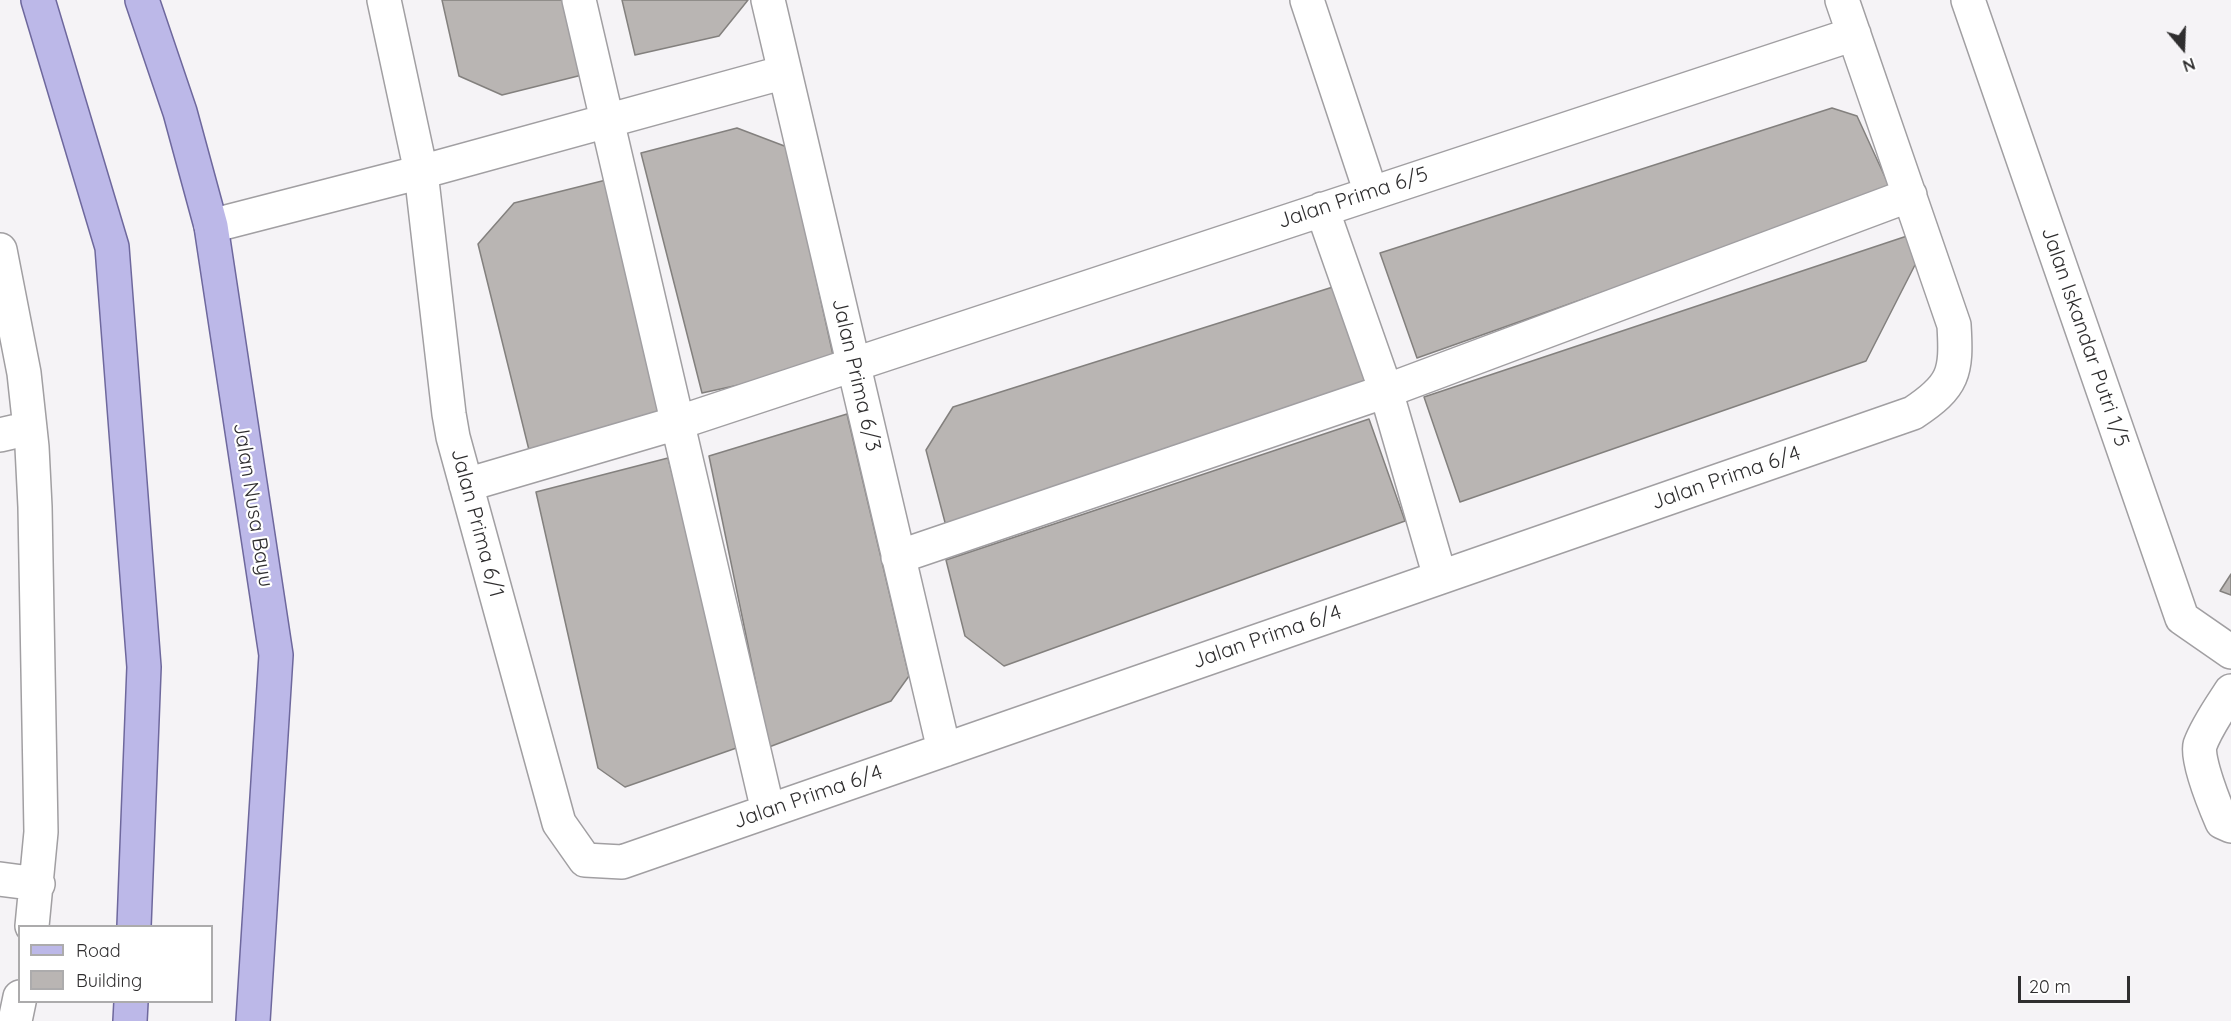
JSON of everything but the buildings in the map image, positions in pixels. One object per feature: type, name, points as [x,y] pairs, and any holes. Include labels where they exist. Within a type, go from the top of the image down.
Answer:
[{"type":"main road","points":[[38,0],[112,247],[144,668],[134,925]]},
{"type":"main road","name":"Jalan Nusa Bayu","points":[[142,0],[180,112],[211,226],[276,656],[253,1021]]},
{"type":"main road","points":[[130,1021],[131,1003]]},
{"type":"street","name":"Jalan Prima 6/1","points":[[384,0],[421,172],[449,414],[466,485],[559,823],[585,860],[622,862]]},
{"type":"street","points":[[579,0],[768,811]]},
{"type":"street","name":"Jalan Prima 6/3","points":[[768,0],[944,750]]},
{"type":"street","points":[[1307,0],[1371,193]]},
{"type":"street","name":"Jalan Prima 6/4","points":[[622,862],[1913,413],[1934,399],[1952,378],[1956,351],[1954,325],[1842,0]]},
{"type":"street","name":"Jalan Iskandar Putri 1/5","points":[[1968,0],[2182,618],[2231,652]]},
{"type":"street","name":"Jalan Prima 6/5","points":[[466,485],[677,423],[1854,34]]},
{"type":"street","points":[[211,226],[421,172],[785,72]]},
{"type":"street","points":[[898,557],[1386,391],[1910,195]]},
{"type":"street","points":[[1322,209],[1386,391],[1440,577]]},
{"type":"street","points":[[0,250],[24,373],[15,432],[36,507],[41,832],[38,884],[32,925]]},
{"type":"street","points":[[2231,691],[2199,747],[2210,794],[2222,822],[2231,826]]},
{"type":"street","points":[[0,879],[38,884]]},
{"type":"street","points":[[15,1021],[19,1003]]}]
